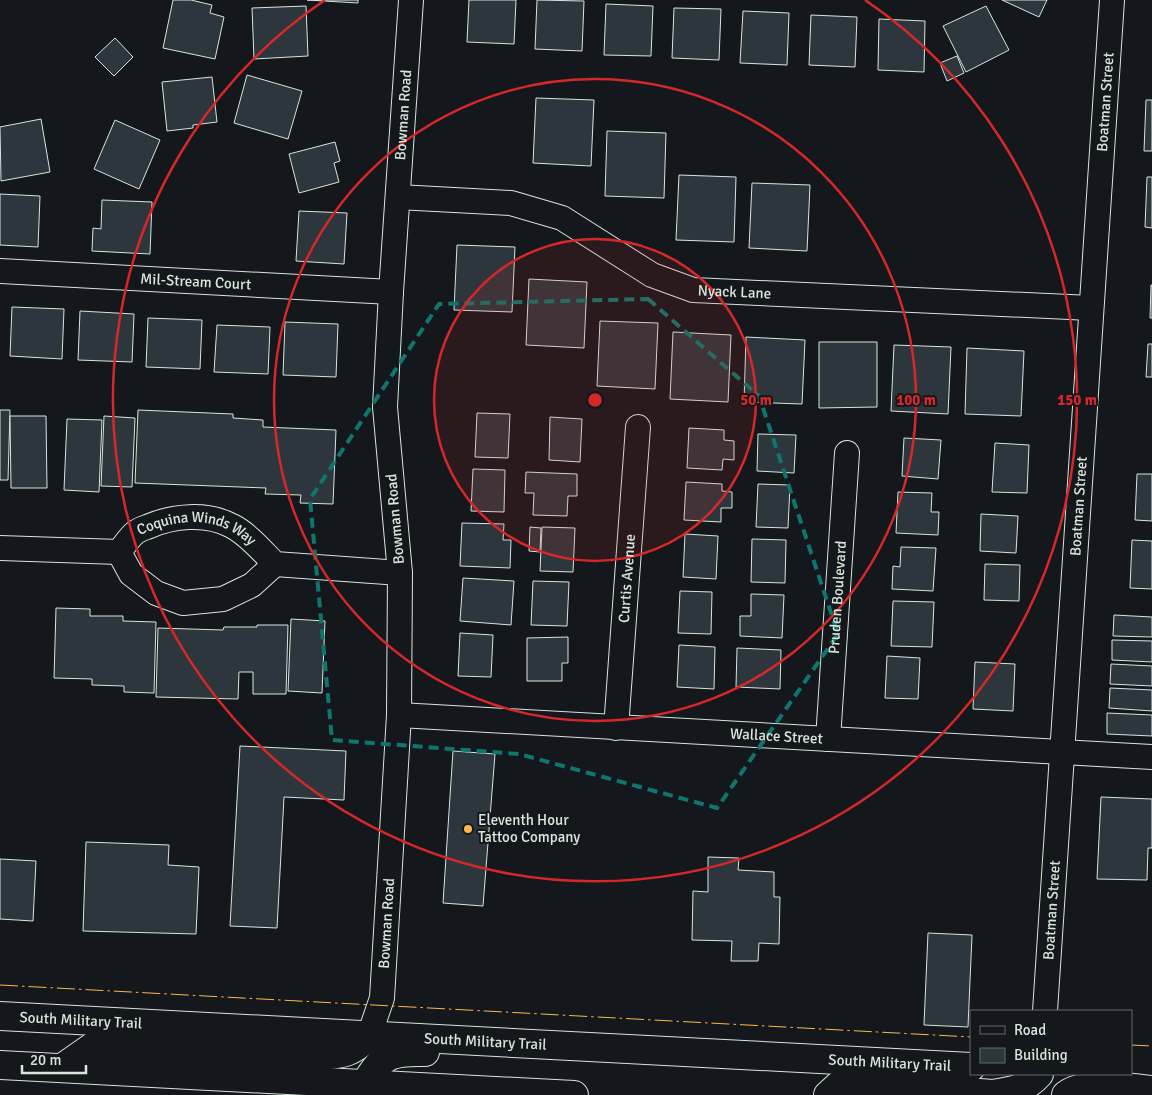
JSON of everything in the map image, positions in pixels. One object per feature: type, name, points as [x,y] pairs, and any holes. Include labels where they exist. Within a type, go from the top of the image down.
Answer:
[{"type":"main road","name":"South Military Trail","points":[[0,1016],[970,1067]]},
{"type":"main road","points":[[0,1031],[10,1031],[30,1018]]},
{"type":"main road","points":[[62,1068],[94,1045],[318,1056],[342,1054],[360,1044],[369,1036]]},
{"type":"main road","points":[[364,1089],[375,1067],[393,1053],[608,1058],[640,1050]]},
{"type":"main road","points":[[0,1065],[364,1089],[574,1095]]},
{"type":"main road","points":[[828,1095],[839,1085],[868,1085],[993,1094],[1024,1087],[1038,1075]]},
{"type":"main road","points":[[1112,1075],[1152,1077]]},
{"type":"main road","points":[[1066,1095],[1071,1091],[1100,1086],[1152,1090]]},
{"type":"street","name":"Bowman Road","points":[[369,1036],[382,998],[399,715],[400,573],[385,407],[411,0]]},
{"type":"street","name":"Boatman Street","points":[[1045,1010],[1112,0]]},
{"type":"street","name":"Nyack Lane","points":[[398,196],[511,203],[562,218],[652,275],[694,290],[1091,308]]},
{"type":"street","name":"Mil-Stream Court","points":[[0,271],[391,292]]},
{"type":"street","name":"Curtis Avenue","points":[[616,728],[638,428]]},
{"type":"street","name":"Pruden Boulevard","points":[[828,740],[847,453]]},
{"type":"street","name":"Coquina Winds Way","points":[[119,552],[136,532],[156,523],[176,518],[200,518],[216,520],[232,526],[254,543],[275,564],[400,573]]},
{"type":"street","name":"Coquina Winds Way","points":[[0,548],[119,552]]},
{"type":"street","name":"Coquina Winds Way","points":[[119,552],[130,574],[156,593],[183,602],[223,599],[252,585],[275,564]]},
{"type":"street","name":"Wallace Street","points":[[399,715],[1152,757]]},
{"type":"highlighted area","points":[[648,299],[759,396],[838,634],[717,808],[519,754],[332,740],[310,499],[439,304]]},
{"type":"building","points":[[173,0],[191,0],[212,5],[210,13],[224,17],[215,59],[163,48]]},
{"type":"building","points":[[307,0],[358,0],[358,3]]},
{"type":"building","points":[[469,0],[516,0],[514,44],[467,42]]},
{"type":"building","points":[[537,0],[584,1],[582,51],[535,49]]},
{"type":"building","points":[[1002,0],[1047,0],[1039,17]]},
{"type":"building","points":[[606,4],[653,6],[651,56],[604,55]]},
{"type":"building","points":[[306,6],[308,56],[254,59],[252,8]]},
{"type":"building","points":[[986,6],[1009,50],[966,72],[943,26]]},
{"type":"building","points":[[674,8],[721,9],[719,60],[672,58]]},
{"type":"building","points":[[743,11],[789,13],[787,65],[740,63]]},
{"type":"building","points":[[811,15],[857,17],[855,67],[809,65]]},
{"type":"building","points":[[879,19],[925,21],[924,72],[878,70]]},
{"type":"building","points":[[115,38],[133,57],[114,76],[95,57]]},
{"type":"building","points":[[957,56],[964,73],[947,81],[940,63]]},
{"type":"building","points":[[247,75],[302,91],[288,139],[234,123]]},
{"type":"building","points":[[212,77],[217,122],[193,125],[193,128],[167,131],[162,82]]},
{"type":"building","points":[[536,98],[594,100],[591,166],[533,163]]},
{"type":"building","points":[[1146,100],[1152,100],[1152,151],[1144,151]]},
{"type":"building","points":[[41,119],[50,172],[1,181],[0,127]]},
{"type":"building","points":[[115,120],[160,140],[139,189],[94,169]]},
{"type":"building","points":[[607,131],[666,133],[664,198],[605,196]]},
{"type":"building","points":[[335,142],[340,161],[334,163],[339,182],[299,193],[289,154]]},
{"type":"building","points":[[679,175],[736,177],[734,242],[676,240]]},
{"type":"building","points":[[1147,177],[1152,177],[1152,228],[1145,227]]},
{"type":"building","points":[[752,183],[810,185],[807,251],[749,248]]},
{"type":"building","points":[[0,194],[40,196],[38,247],[0,245]]},
{"type":"building","points":[[102,200],[152,202],[150,254],[92,251],[93,228],[101,229]]},
{"type":"building","points":[[299,211],[347,213],[344,264],[296,261]]},
{"type":"building","points":[[457,245],[515,247],[512,312],[454,310]]},
{"type":"building","points":[[529,279],[587,282],[584,348],[526,345]]},
{"type":"building","points":[[1151,285],[1152,318],[1150,318]]},
{"type":"building","points":[[12,307],[64,309],[62,359],[10,356]]},
{"type":"building","points":[[80,311],[134,314],[132,362],[78,360]]},
{"type":"building","points":[[148,318],[202,320],[200,369],[146,367]]},
{"type":"building","points":[[600,321],[658,323],[655,389],[597,386]]},
{"type":"building","points":[[285,322],[338,324],[336,377],[283,375]]},
{"type":"building","points":[[217,325],[270,327],[268,374],[214,372]]},
{"type":"building","points":[[673,332],[731,335],[728,402],[670,399]]},
{"type":"building","points":[[746,337],[805,340],[802,404],[744,402]]},
{"type":"building","points":[[819,342],[877,342],[877,407],[819,408]]},
{"type":"building","points":[[1148,344],[1152,344],[1152,377],[1146,377]]},
{"type":"building","points":[[894,345],[951,347],[948,414],[891,411]]},
{"type":"building","points":[[967,348],[1024,351],[1021,416],[965,414]]},
{"type":"building","points":[[0,410],[10,410],[8,480],[0,480]]},
{"type":"building","points":[[138,410],[233,414],[233,418],[263,420],[263,427],[336,430],[333,504],[300,503],[301,495],[265,494],[266,488],[135,483]]},
{"type":"building","points":[[477,413],[510,414],[508,458],[475,457]]},
{"type":"building","points":[[10,416],[46,416],[47,488],[11,488]]},
{"type":"building","points":[[104,416],[135,418],[132,487],[101,486]]},
{"type":"building","points":[[550,417],[582,419],[580,462],[549,460]]},
{"type":"building","points":[[67,419],[102,420],[99,492],[64,490]]},
{"type":"building","points":[[689,428],[724,430],[724,440],[734,441],[734,460],[723,459],[722,470],[687,468]]},
{"type":"building","points":[[758,434],[796,435],[794,473],[757,471]]},
{"type":"building","points":[[904,438],[941,440],[938,479],[902,476]]},
{"type":"building","points":[[995,443],[1029,445],[1027,493],[992,492]]},
{"type":"building","points":[[473,469],[505,470],[504,512],[471,511]]},
{"type":"building","points":[[526,472],[577,474],[577,496],[568,496],[567,516],[533,515],[534,493],[525,493]]},
{"type":"building","points":[[1137,474],[1152,474],[1152,521],[1135,520]]},
{"type":"building","points":[[686,482],[722,484],[722,491],[732,492],[732,508],[721,508],[721,522],[684,520]]},
{"type":"building","points":[[758,484],[790,485],[788,528],[756,527]]},
{"type":"building","points":[[898,492],[932,493],[931,512],[939,512],[938,535],[896,533]]},
{"type":"building","points":[[981,514],[1018,516],[1016,553],[980,551]]},
{"type":"building","points":[[462,523],[504,524],[503,540],[511,540],[510,568],[460,566]]},
{"type":"building","points":[[530,527],[541,528],[540,552],[529,551]]},
{"type":"building","points":[[542,527],[575,528],[573,572],[540,571]]},
{"type":"building","points":[[685,534],[718,536],[716,579],[683,577]]},
{"type":"building","points":[[752,539],[786,540],[785,583],[751,582]]},
{"type":"building","points":[[1132,540],[1152,541],[1152,589],[1130,588]]},
{"type":"building","points":[[901,547],[936,548],[933,591],[892,589],[893,566],[900,567]]},
{"type":"building","points":[[985,564],[1020,565],[1019,601],[984,600]]},
{"type":"building","points":[[463,578],[514,581],[511,625],[460,621]]},
{"type":"building","points":[[533,581],[569,582],[567,626],[531,625]]},
{"type":"building","points":[[680,591],[712,592],[711,634],[678,633]]},
{"type":"building","points":[[751,594],[784,595],[782,638],[740,636],[740,616],[751,616]]},
{"type":"building","points":[[893,601],[934,602],[932,647],[891,646]]},
{"type":"building","points":[[56,608],[90,609],[90,616],[123,616],[123,621],[156,622],[154,693],[124,692],[124,686],[92,685],[92,679],[54,678]]},
{"type":"building","points":[[1114,615],[1152,617],[1152,637],[1113,636]]},
{"type":"building","points":[[291,619],[325,621],[322,693],[288,691]]},
{"type":"building","points":[[257,625],[288,625],[286,694],[253,694],[253,672],[239,672],[238,699],[156,697],[158,628],[223,630],[224,627],[257,627]]},
{"type":"building","points":[[460,633],[493,635],[491,677],[458,676]]},
{"type":"building","points":[[568,637],[568,663],[562,663],[562,681],[527,681],[527,638]]},
{"type":"building","points":[[1112,640],[1152,641],[1152,662],[1112,660]]},
{"type":"building","points":[[679,645],[715,647],[714,689],[677,687]]},
{"type":"building","points":[[737,648],[781,650],[780,689],[736,687]]},
{"type":"building","points":[[887,656],[920,658],[918,699],[885,698]]},
{"type":"building","points":[[975,662],[1015,664],[1013,711],[973,709]]},
{"type":"building","points":[[1111,664],[1152,666],[1152,686],[1110,684]]},
{"type":"building","points":[[1110,688],[1152,690],[1152,711],[1109,708]]},
{"type":"building","points":[[1107,713],[1152,715],[1152,736],[1107,734]]},
{"type":"building","points":[[240,746],[346,751],[344,800],[284,797],[277,928],[230,926]]},
{"type":"building","name":"Eleventh Hour Tattoo Company","points":[[453,751],[495,754],[483,906],[443,903]]},
{"type":"building","points":[[1101,797],[1152,799],[1152,848],[1148,848],[1147,880],[1097,879]]},
{"type":"building","points":[[86,842],[169,845],[168,865],[199,867],[196,934],[83,931]]},
{"type":"building","points":[[708,857],[739,858],[738,870],[774,872],[774,897],[780,897],[779,944],[759,943],[758,961],[731,961],[732,941],[692,940],[693,891],[708,892]]},
{"type":"building","points":[[0,859],[36,861],[33,921],[0,919]]},
{"type":"building","points":[[928,933],[972,935],[968,1027],[924,1025]]},
{"type":"power","points":[[0,985],[970,1037]]},
{"type":"power","points":[[1132,1045],[1152,1046]]},
{"type":"place","name":"Eleventh Hour Tattoo Company","points":[[468,829]]}]
